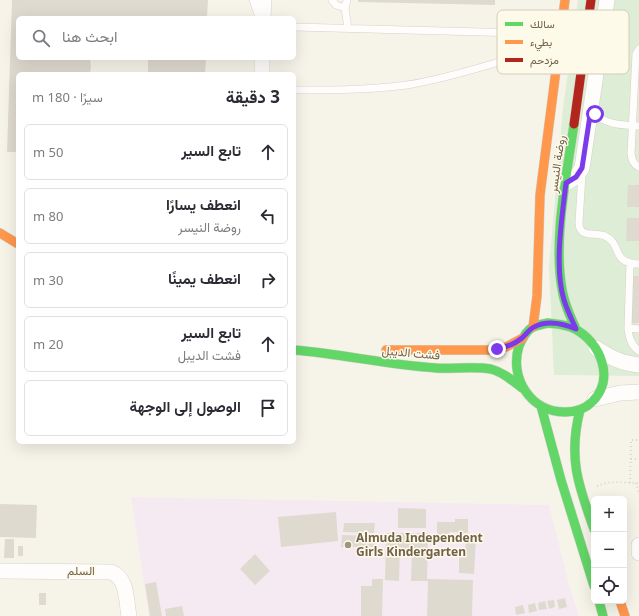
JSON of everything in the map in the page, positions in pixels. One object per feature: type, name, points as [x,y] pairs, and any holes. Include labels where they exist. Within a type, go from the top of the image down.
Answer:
[{"type":"street","points":[[263,16],[264,0]]},
{"type":"street","name":"روضة النيسر","points":[[565,10],[566,0]]},
{"type":"street","name":"روضة النيسر","points":[[590,10],[591,0]]},
{"type":"street","points":[[606,6],[617,0]]},
{"type":"street","points":[[262,60],[262,72]]},
{"type":"street","name":"روضة النيسر","points":[[533,327],[536,296],[540,195],[555,74]]},
{"type":"street","name":"روضة النيسر","points":[[576,329],[564,299],[561,283],[560,242],[566,183],[581,74]]},
{"type":"street","points":[[566,183],[576,177],[582,168],[596,74]]},
{"type":"street","points":[[0,233],[16,243]]},
{"type":"street","points":[[548,324],[562,324],[576,329],[587,337],[602,359],[605,373],[602,387],[595,399],[588,406],[580,410],[567,413],[553,411],[541,406],[530,398],[522,388],[516,376],[515,362],[517,350],[523,338],[533,327],[548,324]]},
{"type":"street","name":"فشت الديبل","points":[[378,350],[488,350],[506,347],[523,338]]},
{"type":"street","points":[[314,343],[350,348]]},
{"type":"street","points":[[595,347],[611,358],[621,362],[639,365]]},
{"type":"street","name":"فشت الديبل","points":[[296,350],[394,364],[436,368],[490,369],[505,375],[522,388]]},
{"type":"street","points":[[595,399],[620,393],[639,392]]},
{"type":"street","points":[[541,406],[560,480],[591,577]]},
{"type":"street","points":[[580,410],[575,425],[573,451],[577,479],[591,521]]},
{"type":"street","points":[[639,545],[639,553]]},
{"type":"street","name":"السلم","points":[[0,571],[111,572],[117,574],[121,578],[124,586],[129,616]]},
{"type":"street","points":[[600,604],[604,616]]},
{"type":"street","points":[[621,604],[625,616]]},
{"type":"lane","points":[[253,0],[259,16]]},
{"type":"lane","points":[[332,0],[336,5],[345,8]]},
{"type":"lane","points":[[347,0],[345,8],[348,29]]},
{"type":"lane","points":[[296,27],[497,32]]},
{"type":"lane","points":[[639,49],[636,54],[636,126],[632,160],[635,165],[639,167]]},
{"type":"lane","points":[[296,90],[407,85],[457,75],[497,63]]},
{"type":"lane","points":[[591,109],[604,121],[636,126]]},
{"type":"lane","points":[[582,168],[579,226],[584,234],[598,234],[610,239],[621,259],[630,263],[639,264]]},
{"type":"lane","points":[[630,263],[629,338],[632,344],[639,351]]},
{"type":"lane","points":[[628,328],[639,328]]},
{"type":"path","points":[[630,483],[631,440],[639,440]]},
{"type":"path","points":[[631,459],[639,459]]},
{"type":"path","points":[[636,483],[639,494]]},
{"type":"path","points":[[583,499],[593,487],[601,484],[639,483]]},
{"type":"shaded area","name":"Almuda Independent Girls Kindergarten","points":[[131,497],[549,505],[569,585],[579,616],[149,616]]},
{"type":"green space","points":[[578,0],[639,0],[639,376],[554,375],[549,267],[563,108],[568,74],[629,74],[629,10],[577,10]]},
{"type":"building","points":[[12,0],[208,0],[207,16],[16,16],[16,60],[90,60],[91,67],[90,72],[16,72],[16,152],[7,152]]},
{"type":"building","points":[[358,0],[495,0],[495,5],[358,2]]},
{"type":"building","points":[[148,60],[206,60],[205,72],[148,72]]},
{"type":"building","points":[[628,185],[639,185],[639,207],[627,207]]},
{"type":"building","points":[[627,218],[639,218],[639,241],[626,241]]},
{"type":"building","points":[[631,276],[639,276],[639,323],[630,323]]},
{"type":"building","points":[[0,504],[37,505],[36,538],[0,537]]},
{"type":"building","points":[[398,508],[426,509],[426,528],[398,528]]},
{"type":"building","points":[[336,512],[338,541],[281,547],[278,517]]},
{"type":"building","points":[[455,519],[468,519],[468,533],[450,532],[449,536],[437,536],[437,522],[455,522]]},
{"type":"building","points":[[344,523],[375,523],[374,533],[343,532]]},
{"type":"building","points":[[386,533],[428,533],[427,579],[473,580],[472,616],[427,616],[428,581],[411,581],[412,549],[400,549],[399,581],[385,580]]},
{"type":"building","points":[[342,535],[375,536],[375,547],[341,547]]},
{"type":"building","points":[[466,538],[476,538],[474,574],[459,573],[459,557],[465,557]]},
{"type":"building","points":[[5,539],[14,539],[14,558],[4,558]]},
{"type":"building","points":[[18,546],[23,546],[23,556],[18,556]]},
{"type":"building","points":[[255,554],[270,571],[255,585],[240,569]]},
{"type":"building","points":[[372,579],[383,579],[382,616],[361,616],[361,586],[372,586]]},
{"type":"building","points":[[156,582],[162,616],[150,616],[145,584]]},
{"type":"building","points":[[39,593],[46,593],[46,605],[39,605]]},
{"type":"building","points":[[565,598],[567,607],[559,609],[557,600]]},
{"type":"building","points":[[554,600],[555,607],[549,609],[547,601]]},
{"type":"building","points":[[545,601],[547,609],[539,610],[538,603]]},
{"type":"building","points":[[535,603],[537,611],[529,613],[528,605]]},
{"type":"building","points":[[523,605],[525,613],[516,615],[515,607]]},
{"type":"building","points":[[182,606],[184,616],[166,616],[165,609]]},
{"type":"traffic: fast","points":[[574,124],[562,206],[559,249],[563,294],[576,329]]},
{"type":"traffic: fast","points":[[548,323],[562,324],[575,329],[584,335],[592,343],[602,362],[604,372],[603,383],[599,393],[592,402],[580,410],[565,412],[542,406],[532,399],[525,391],[520,381],[517,369],[517,358],[520,343],[531,328],[548,323]]},
{"type":"traffic: fast","points":[[296,350],[418,367],[491,369],[504,374],[522,388]]},
{"type":"traffic: fast","points":[[541,406],[561,480],[591,576]]},
{"type":"traffic: fast","points":[[580,410],[576,427],[575,442],[576,471],[591,521]]},
{"type":"traffic: fast","points":[[600,604],[603,616]]},
{"type":"traffic: slow","points":[[564,10],[565,0]]},
{"type":"traffic: slow","points":[[533,327],[537,296],[540,195],[556,74]]},
{"type":"traffic: slow","points":[[0,233],[16,243]]},
{"type":"traffic: slow","points":[[386,350],[488,350],[506,347],[523,338]]},
{"type":"traffic: slow","points":[[621,604],[625,616]]},
{"type":"traffic: jam","points":[[590,10],[591,0]]},
{"type":"traffic: jam","points":[[574,124],[581,74]]},
{"type":"place","name":"Almuda Independent Girls Kindergarten","points":[[348,545]]},
{"type":"route","points":[[497,349],[506,347],[523,338],[533,327],[548,324],[562,324],[576,329],[564,299],[561,283],[560,242],[566,183],[576,177],[582,168],[591,109],[595,114]]}]
